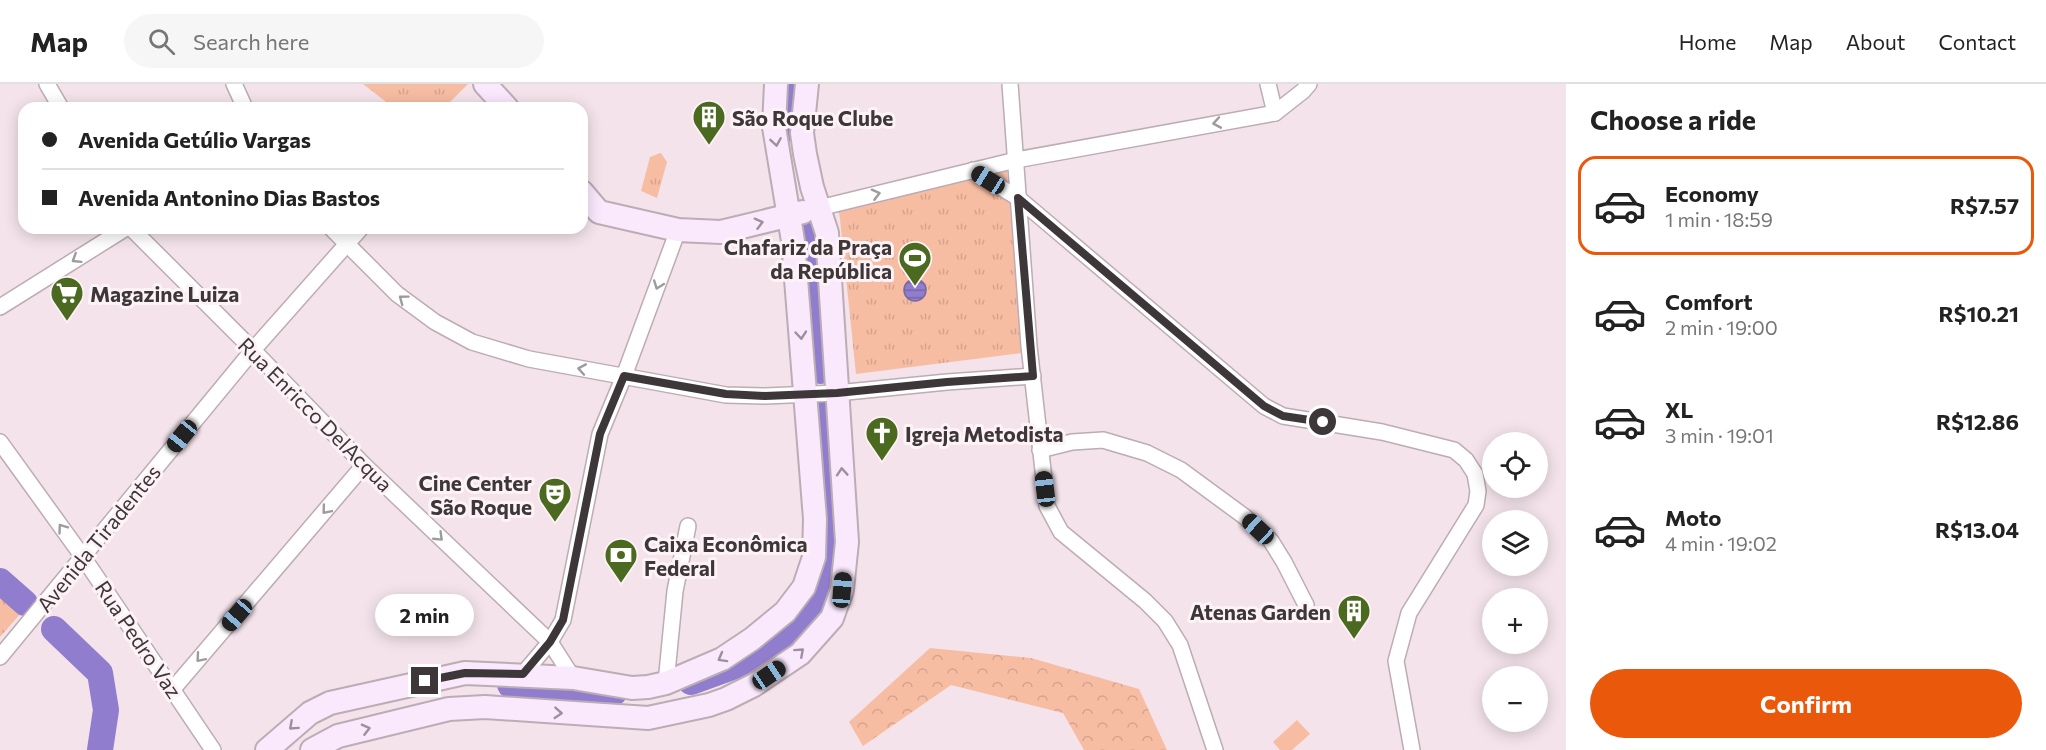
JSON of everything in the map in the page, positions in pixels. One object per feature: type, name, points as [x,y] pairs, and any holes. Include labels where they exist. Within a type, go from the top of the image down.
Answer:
[{"type":"main road","points":[[485,84],[502,102]]},
{"type":"main road","points":[[267,750],[303,718],[330,703],[465,673],[573,678],[632,688],[666,683],[722,659],[752,639],[785,612],[804,587],[814,557],[815,519],[792,241],[774,127],[776,84]]},
{"type":"main road","points":[[312,750],[338,736],[449,709],[485,707],[648,718],[709,705],[726,699],[763,679],[800,654],[832,618],[842,590],[847,542],[827,233],[812,187],[802,133],[807,84]]},
{"type":"main road","points":[[591,210],[678,230],[721,232],[819,208]]},
{"type":"street","points":[[47,84],[58,102]]},
{"type":"street","points":[[234,84],[242,102]]},
{"type":"street","points":[[1010,84],[1033,376],[1047,506],[1061,532],[1145,601],[1165,621],[1180,645],[1215,750]]},
{"type":"street","points":[[1268,84],[1275,112]]},
{"type":"street","points":[[819,208],[1016,160],[1275,112],[1309,84]]},
{"type":"street","points":[[973,170],[1018,198],[1264,406],[1283,416],[1382,432],[1454,450],[1466,460],[1475,474],[1478,491],[1476,505],[1409,613],[1396,662],[1410,748]]},
{"type":"street","points":[[523,674],[550,642],[563,620],[600,434],[678,230]]},
{"type":"street","points":[[0,307],[116,234]]},
{"type":"street","name":"Rua Enricco DelAcqua","points":[[137,234],[364,465],[550,642],[573,678]]},
{"type":"street","points":[[336,234],[397,294],[435,322],[472,342],[529,359],[726,394],[806,395],[1033,376]]},
{"type":"street","name":"Avenida Tiradentes","points":[[0,657],[253,350],[356,234]]},
{"type":"street","points":[[1040,450],[1072,442],[1103,440],[1147,453],[1181,470],[1245,517],[1270,541],[1284,562],[1306,605]]},
{"type":"street","name":"Rua Pedro Vaz","points":[[0,442],[83,557],[213,750]]},
{"type":"street","points":[[173,689],[364,465]]},
{"type":"street","points":[[666,683],[675,591],[688,526]]},
{"type":"green space","points":[[363,84],[468,84],[450,102],[386,102]]},
{"type":"green space","points":[[661,153],[667,162],[657,198],[641,191],[650,157]]},
{"type":"green space","points":[[1007,171],[1022,353],[856,374],[839,210]]},
{"type":"green space","points":[[0,591],[22,612],[0,637]]},
{"type":"green space","points":[[930,648],[1031,658],[1139,689],[1167,750],[1084,750],[1063,713],[951,685],[863,746],[849,722]]},
{"type":"green space","points":[[1297,720],[1310,734],[1292,750],[1280,750],[1273,742]]},
{"type":"shaded area","name":"Chafariz da Praça da República","points":[[915,279],[923,282],[926,290],[923,298],[915,301],[907,298],[904,290],[907,282]]},
{"type":"waterway","points":[[786,129],[790,84]]},
{"type":"waterway","points":[[809,231],[820,371]]},
{"type":"waterway","points":[[691,682],[749,661],[783,637],[807,612],[821,583],[830,551],[831,515],[824,410]]},
{"type":"waterway","points":[[0,581],[25,603]]},
{"type":"waterway","points":[[54,629],[100,673],[106,710],[100,750]]},
{"type":"waterway","points":[[510,685],[614,693]]},
{"type":"place","name":"São Roque Clube","points":[[709,146]]},
{"type":"place","name":"Chafariz da Praça da República","points":[[915,287]]},
{"type":"place","name":"Magazine Luiza","points":[[67,322]]},
{"type":"place","name":"Igreja Metodista","points":[[882,462]]},
{"type":"place","name":"Cine Center São Roque","points":[[555,523]]},
{"type":"place","name":"Caixa Econômica Federal","points":[[621,584]]},
{"type":"place","name":"Atenas Garden","points":[[1354,640]]},
{"type":"route","points":[[425,681],[465,673],[523,674],[560,629],[569,597],[600,434],[624,376],[726,394],[765,396],[837,393],[1033,376],[1018,198],[1264,406],[1283,416],[1323,422]]}]
